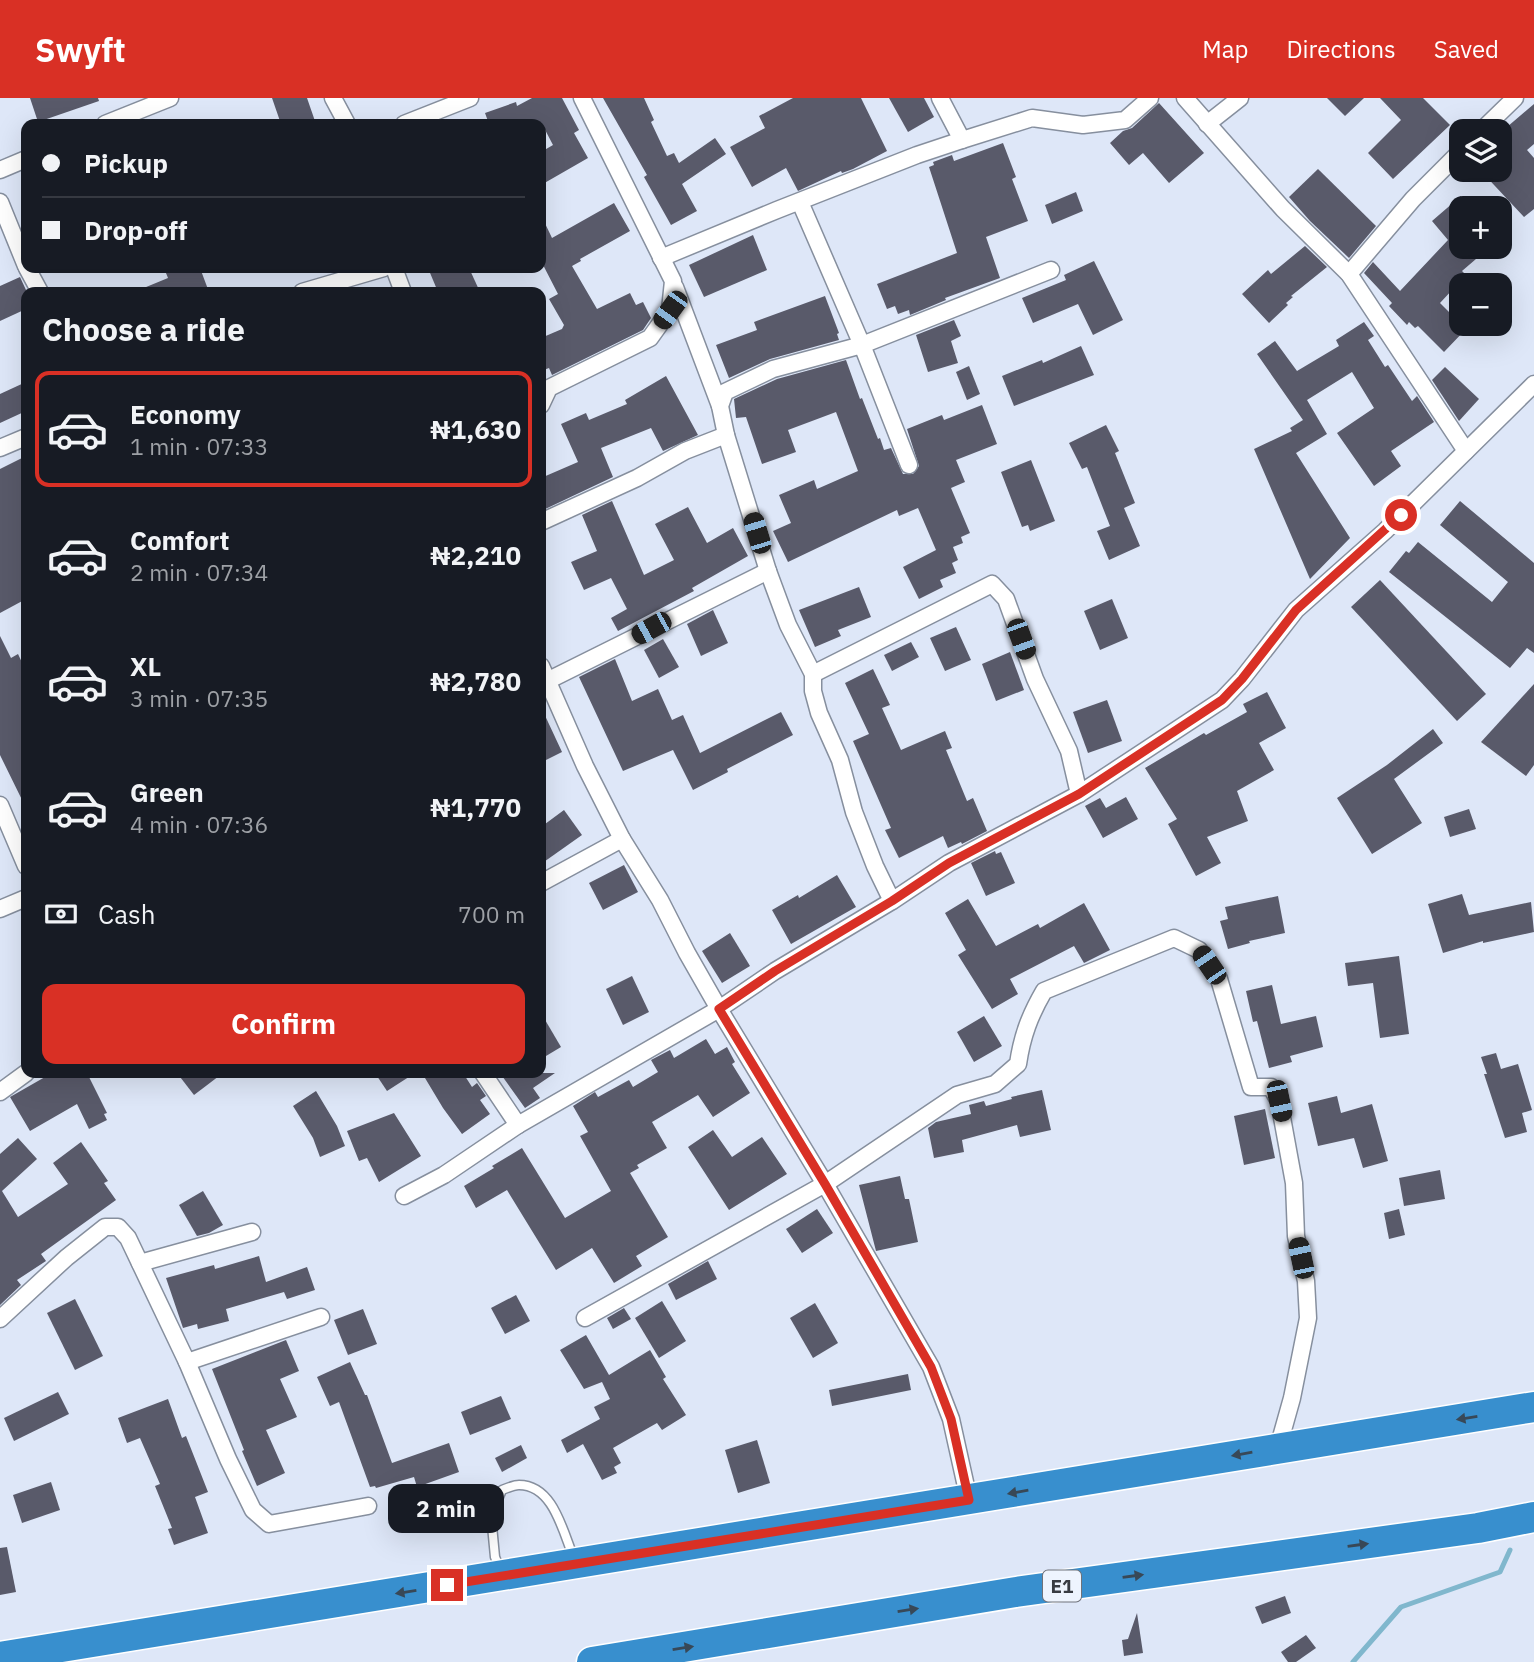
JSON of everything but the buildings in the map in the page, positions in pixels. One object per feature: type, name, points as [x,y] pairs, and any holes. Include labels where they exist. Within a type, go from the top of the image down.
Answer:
[{"type":"highway","points":[[0,1657],[1534,1407]]},
{"type":"highway","name":"E1","points":[[592,1662],[1016,1592],[1478,1528],[1534,1517]]},
{"type":"street","points":[[117,119],[170,98]]},
{"type":"street","points":[[333,98],[344,119]]},
{"type":"street","points":[[417,119],[470,98]]},
{"type":"street","points":[[582,98],[673,281],[720,405],[726,435],[768,572],[788,625],[813,674],[813,691],[819,713],[839,760],[854,812],[892,901]]},
{"type":"street","points":[[940,98],[962,140]]},
{"type":"street","points":[[661,258],[918,155],[1032,117],[1083,125],[1125,120],[1150,98]]},
{"type":"street","points":[[1185,98],[1283,209],[1349,274],[1466,451]]},
{"type":"street","points":[[1207,124],[1240,98]]},
{"type":"street","points":[[1494,119],[1515,98]]},
{"type":"street","points":[[0,170],[21,161]]},
{"type":"street","points":[[1349,274],[1413,199],[1449,163]]},
{"type":"street","points":[[0,202],[21,253]]},
{"type":"street","points":[[800,202],[862,345],[909,465]]},
{"type":"street","points":[[720,405],[725,392],[773,369],[862,345],[1051,270]]},
{"type":"street","points":[[319,287],[367,273]]},
{"type":"street","points":[[546,394],[549,388],[650,338],[670,310],[673,281]]},
{"type":"street","points":[[404,1196],[444,1175],[518,1125],[719,1009],[949,863],[1079,794],[1222,700],[1242,679],[1296,610],[1385,531],[1534,384]]},
{"type":"street","points":[[546,520],[636,478],[685,451],[726,435]]},
{"type":"street","points":[[0,448],[21,439]]},
{"type":"street","points":[[546,676],[768,572]]},
{"type":"street","points":[[813,674],[992,584],[1006,599],[1035,679],[1069,751],[1079,794]]},
{"type":"street","points":[[546,683],[622,839],[660,900],[719,1009],[931,1367],[951,1419],[969,1500]]},
{"type":"street","points":[[0,805],[21,854]]},
{"type":"street","points":[[546,880],[622,839]]},
{"type":"street","points":[[0,909],[21,900]]},
{"type":"street","points":[[585,1318],[825,1184],[957,1095],[995,1084],[1018,1064],[1022,1037],[1044,992],[1174,938],[1199,950],[1219,979],[1251,1087],[1271,1087],[1279,1101],[1294,1183],[1296,1236],[1306,1281],[1308,1318],[1292,1398],[1278,1448]]},
{"type":"street","points":[[0,1092],[21,1077]]},
{"type":"street","points":[[486,1078],[518,1125]]},
{"type":"street","points":[[0,1319],[66,1258],[105,1227],[118,1227],[128,1238],[140,1263],[253,1510],[269,1524],[369,1506]]},
{"type":"street","points":[[140,1263],[252,1232]]},
{"type":"street","points":[[187,1362],[321,1317]]},
{"type":"lane","points":[[502,1576],[495,1557],[491,1515],[502,1490],[519,1485],[538,1490],[550,1502],[576,1564]]},
{"type":"waterway","points":[[1353,1662],[1401,1607],[1500,1572],[1510,1550]]},
{"type":"route","points":[[447,1585],[969,1500],[951,1419],[931,1367],[719,1009],[949,863],[1079,794],[1222,700],[1242,679],[1296,610],[1401,515]]}]
